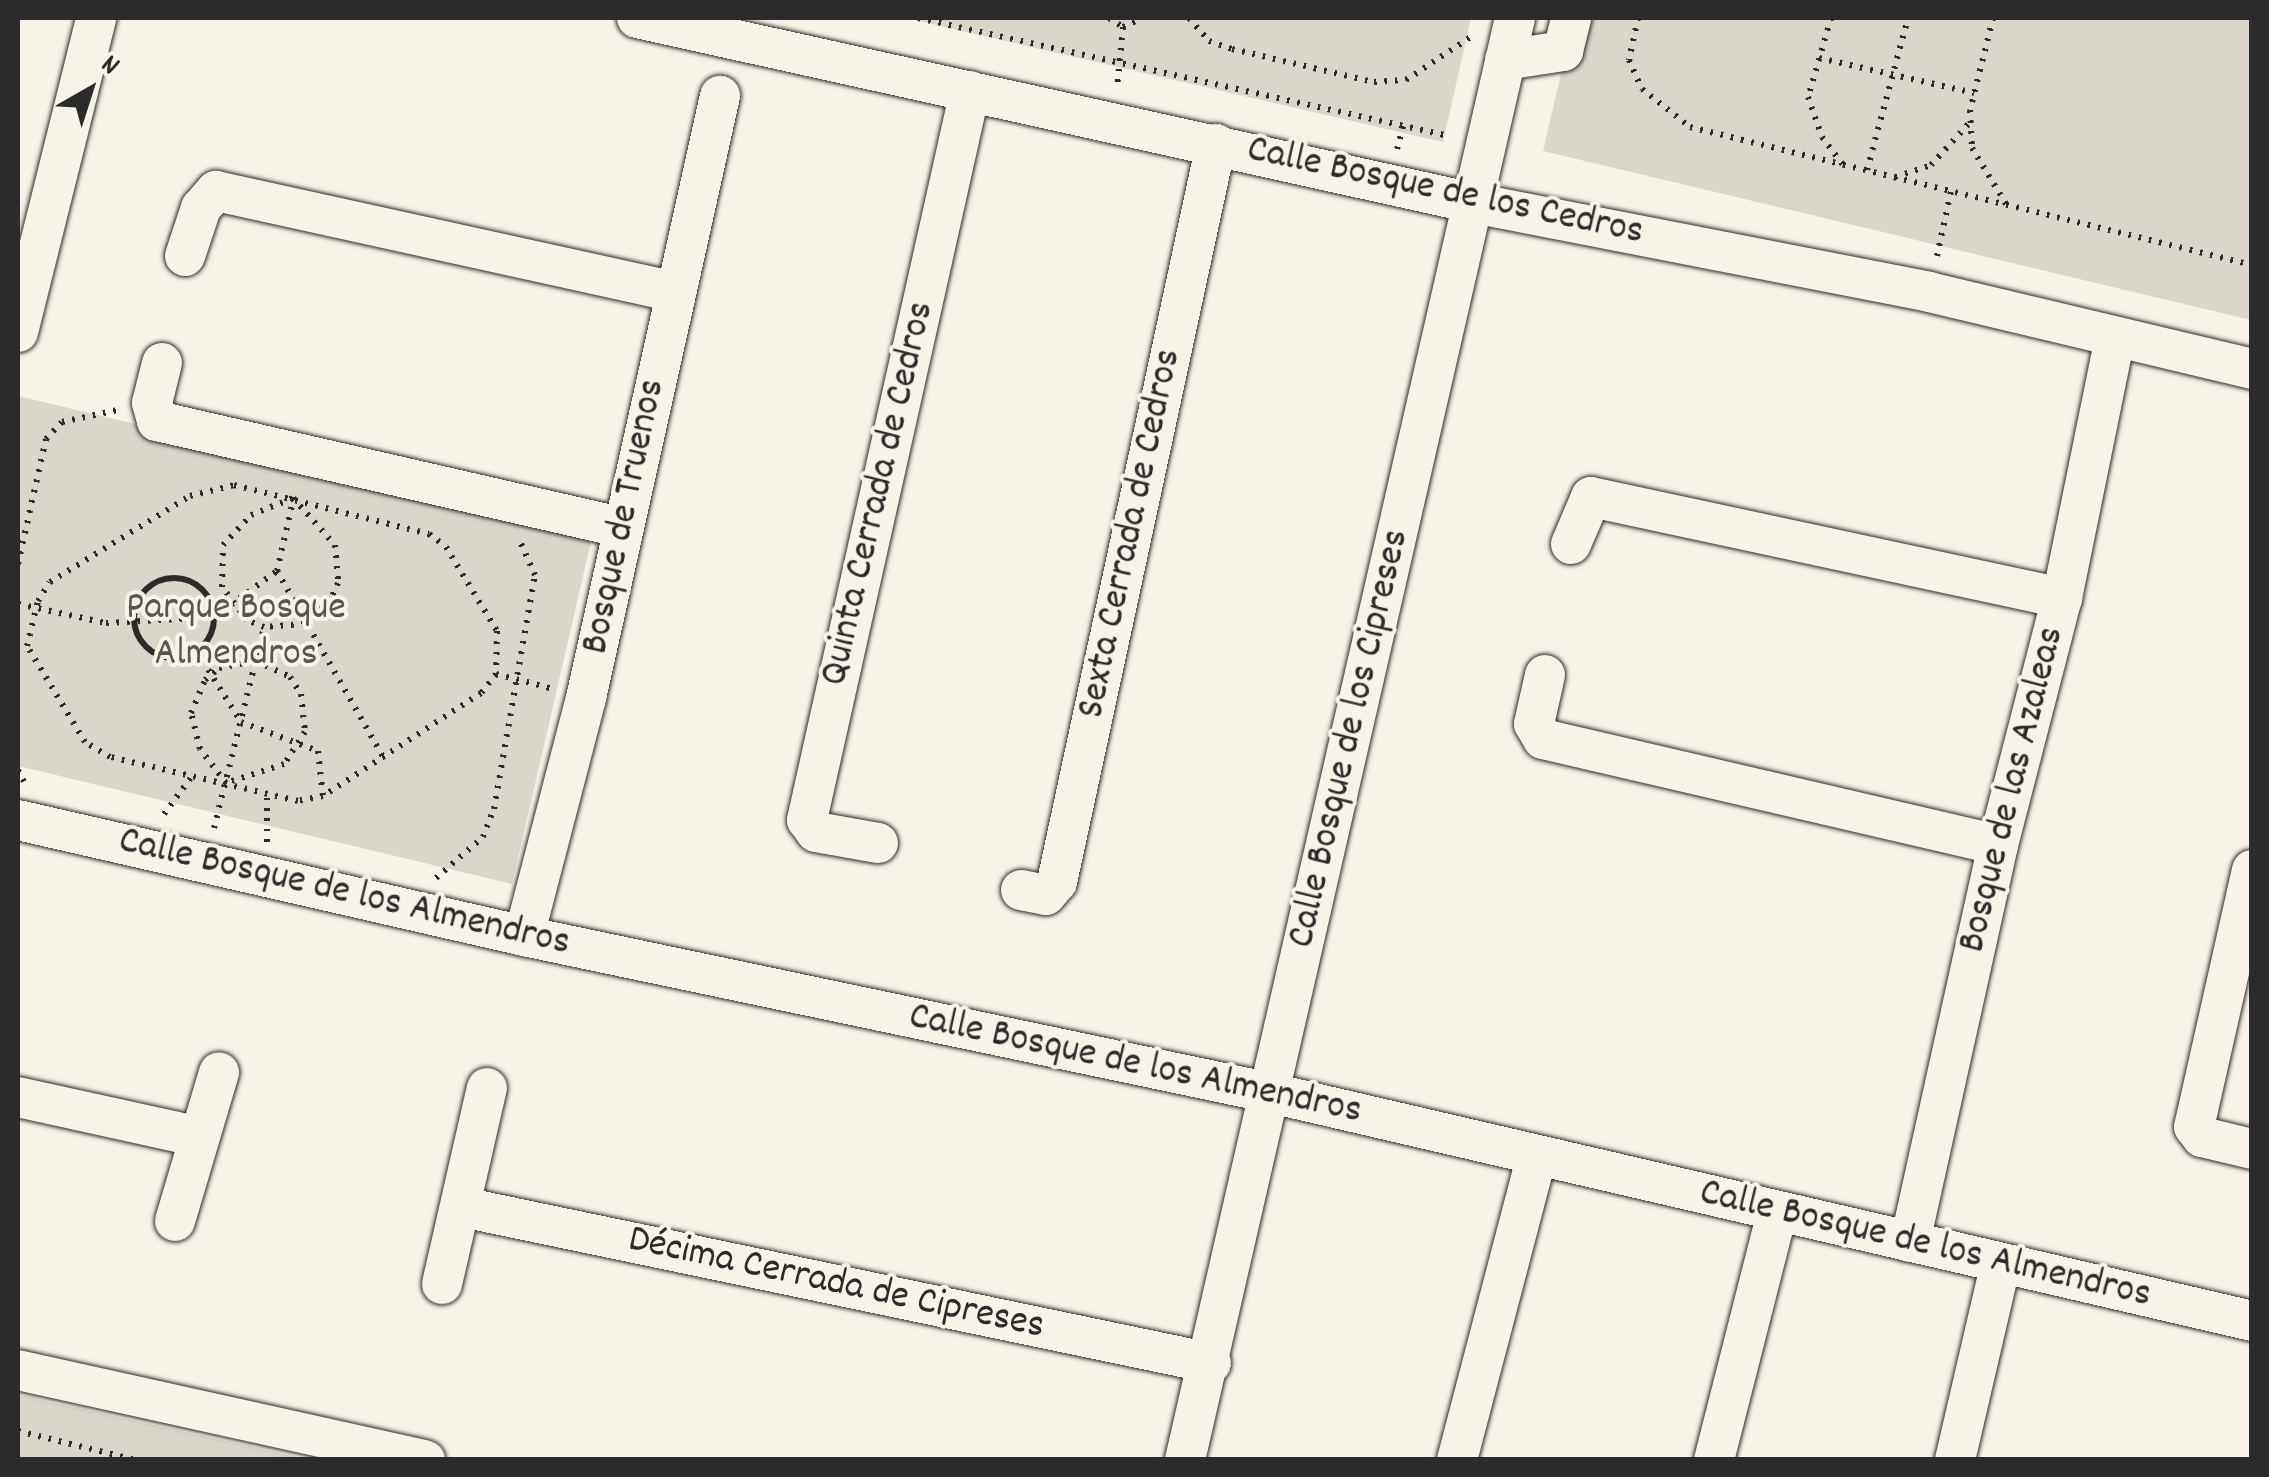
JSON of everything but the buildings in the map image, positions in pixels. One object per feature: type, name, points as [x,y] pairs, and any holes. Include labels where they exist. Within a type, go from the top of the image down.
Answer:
[{"type":"street","points":[[18,332],[96,18]]},
{"type":"street","name":"Calle Bosque de los Cedros","points":[[638,18],[1473,203],[1929,292],[2252,369]]},
{"type":"street","points":[[1505,60],[1563,51],[1571,18]]},
{"type":"street","name":"Calle Bosque de los Cipreses","points":[[1185,1460],[1515,19]]},
{"type":"street","name":"Quinta Cerrada de Cedros","points":[[878,843],[816,832],[807,820],[970,90]]},
{"type":"street","name":"Bosque de Truenos","points":[[524,936],[586,698],[720,96]]},
{"type":"street","name":"Sexta Cerrada de Cedros","points":[[1022,890],[1046,895],[1056,882],[1216,144]]},
{"type":"street","points":[[185,256],[201,208],[216,191],[674,292]]},
{"type":"street","name":"Bosque de las Azaleas","points":[[1910,1242],[1998,845],[2062,598],[2115,338]]},
{"type":"street","points":[[162,362],[152,403],[156,422],[624,528]]},
{"type":"street","points":[[1571,544],[1591,497],[2062,598]]},
{"type":"street","points":[[1545,675],[1534,724],[1542,740],[1998,845]]},
{"type":"street","name":"Calle Bosque de los Almendros","points":[[18,820],[524,936],[1271,1093],[2252,1321]]},
{"type":"street","points":[[2252,870],[2194,1127],[2202,1137],[2252,1149]]},
{"type":"street","points":[[175,1221],[196,1136],[219,1072]]},
{"type":"street","points":[[442,1284],[487,1088]]},
{"type":"street","points":[[18,1097],[196,1136]]},
{"type":"street","points":[[1457,1460],[1536,1156]]},
{"type":"street","name":"Décima Cerrada de Cipreses","points":[[462,1207],[1210,1363]]},
{"type":"street","points":[[1714,1460],[1777,1212]]},
{"type":"street","points":[[1955,1460],[2001,1263]]},
{"type":"street","points":[[18,1370],[425,1460]]},
{"type":"path","points":[[918,18],[1486,144]]},
{"type":"path","points":[[1108,18],[1123,28]]},
{"type":"path","points":[[1123,28],[1142,18]]},
{"type":"path","points":[[1189,18],[1209,40],[1232,50],[1374,82],[1406,80],[1436,65],[1460,41],[1515,19]]},
{"type":"path","points":[[1638,18],[1629,60],[1642,90],[1663,112],[1690,127],[2252,265]]},
{"type":"path","points":[[1831,18],[1808,97],[1822,137],[1842,165]]},
{"type":"path","points":[[1867,170],[1908,18]]},
{"type":"path","points":[[1993,18],[1974,93],[1972,148],[2007,205]]},
{"type":"path","points":[[1108,120],[1124,63],[1123,28]]},
{"type":"path","points":[[1820,58],[1974,93]]},
{"type":"path","points":[[1894,177],[1931,165],[1971,121]]},
{"type":"path","points":[[1929,292],[1951,191]]},
{"type":"path","points":[[18,564],[46,438],[62,422],[112,408],[156,422]]},
{"type":"path","points":[[309,454],[293,498],[277,572],[383,757]]},
{"type":"path","points":[[212,486],[293,498],[430,534],[446,547],[496,632],[496,674],[481,694],[323,796],[298,801],[110,756],[85,742],[27,646],[35,608],[50,582],[212,486]]},
{"type":"path","points":[[293,498],[325,530],[339,564],[330,601],[304,624],[264,628],[231,605],[219,566],[223,546],[251,516],[293,498]]},
{"type":"path","points":[[394,906],[462,860],[483,837],[535,574],[511,532]]},
{"type":"path","points":[[197,652],[214,617],[277,572]]},
{"type":"path","points":[[134,622],[146,589],[170,579],[205,593],[214,617]]},
{"type":"path","points":[[18,604],[106,624],[214,617]]},
{"type":"path","points":[[134,622],[157,655],[197,652]]},
{"type":"path","points":[[204,863],[264,628]]},
{"type":"path","points":[[197,652],[241,722],[318,750],[323,796]]},
{"type":"path","points":[[256,661],[290,678],[301,694],[306,713],[300,744],[267,774],[226,783],[193,732],[196,696],[211,675],[236,662],[256,661]]},
{"type":"path","points":[[496,674],[586,698]]},
{"type":"path","points":[[18,1431],[136,1460]]},
{"type":"green space","points":[[906,18],[1471,18],[1443,142]]},
{"type":"green space","points":[[1574,18],[2251,18],[2251,320],[1543,151]]},
{"type":"green space","name":"Parque Bosque Almendros","points":[[18,396],[593,533],[512,884],[18,766]]},
{"type":"green space","points":[[18,1395],[307,1459],[18,1459]]}]
